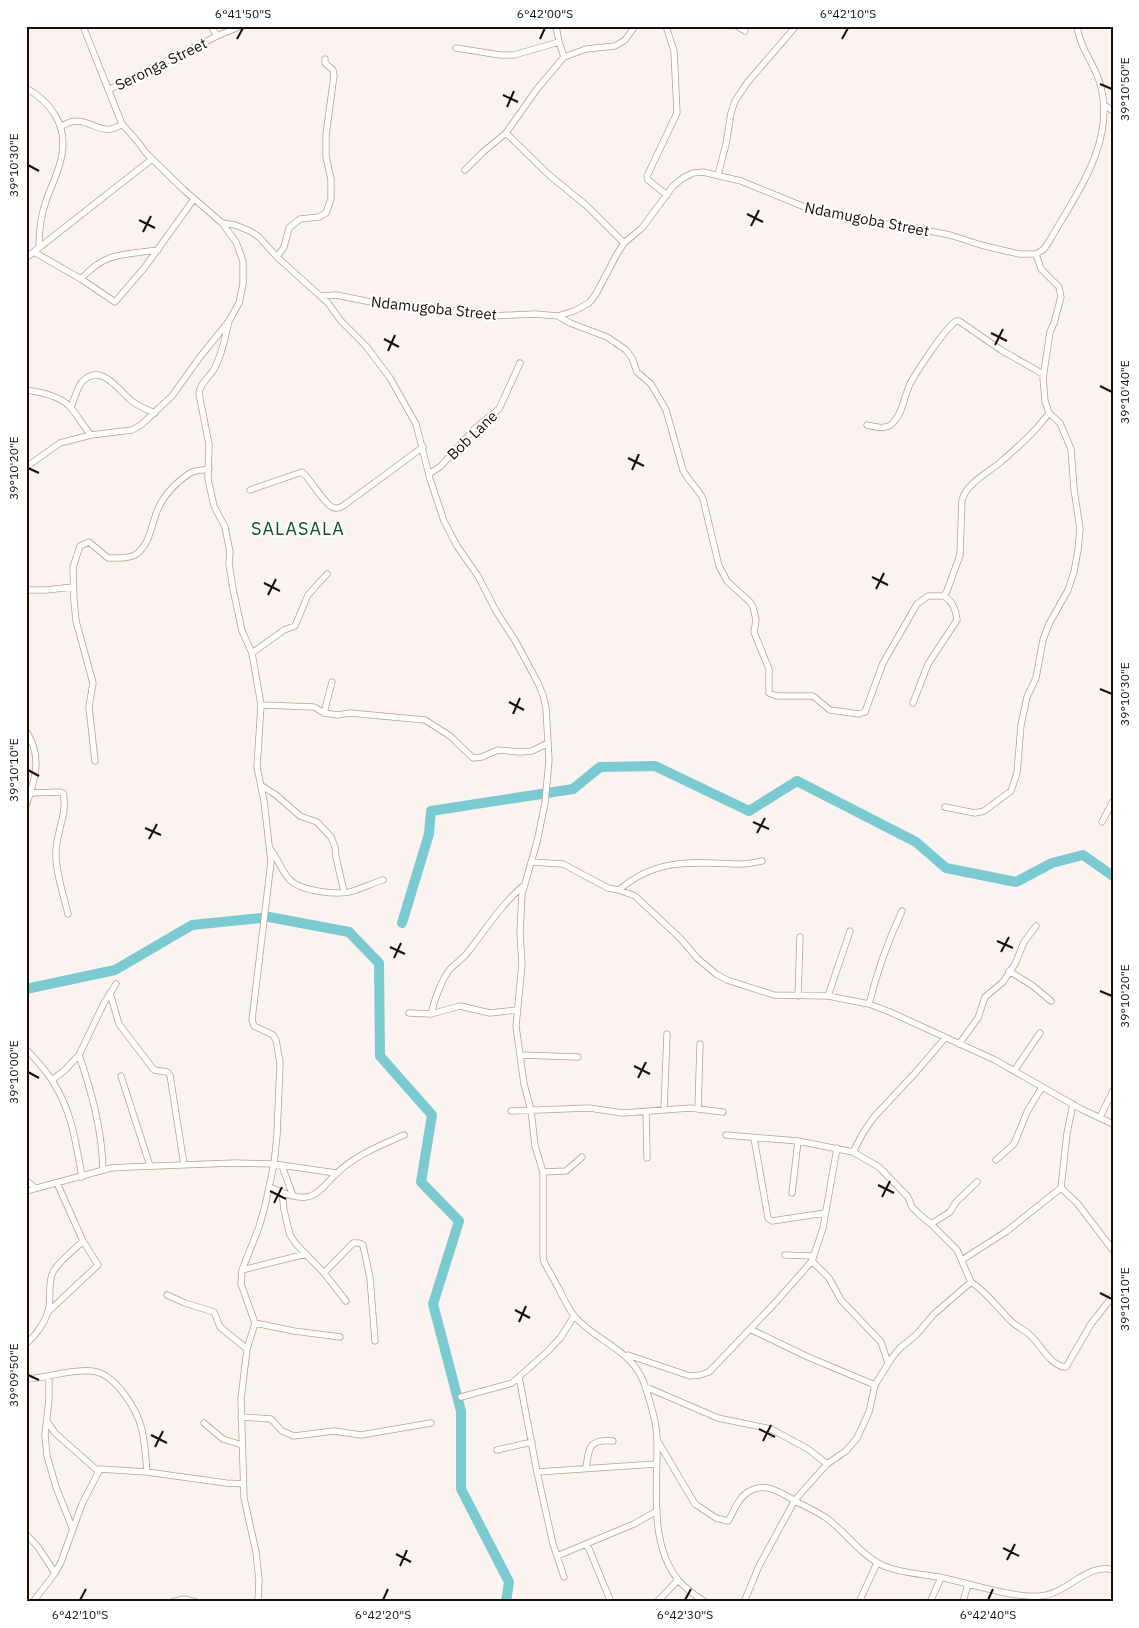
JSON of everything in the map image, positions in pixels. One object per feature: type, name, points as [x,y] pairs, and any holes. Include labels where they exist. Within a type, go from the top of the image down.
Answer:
[{"type":"street","points":[[26,467],[60,443],[91,435],[132,430],[155,413],[172,396],[229,321],[239,303],[243,284],[243,261],[236,242],[222,223],[152,159],[122,124],[83,26]]},
{"type":"street","points":[[210,26],[217,36]]},
{"type":"street","name":"Seronga Street","points":[[108,90],[241,26]]},
{"type":"street","points":[[556,26],[558,42],[564,57]]},
{"type":"street","points":[[465,170],[506,133],[564,57],[586,49],[615,46],[624,40],[635,26]]},
{"type":"street","points":[[666,26],[674,51],[677,113],[647,176],[648,180],[667,195]]},
{"type":"street","points":[[737,26],[744,32]]},
{"type":"street","points":[[718,175],[735,101],[796,26]]},
{"type":"street","points":[[945,807],[984,812],[1011,791],[1017,773],[1021,725],[1027,697],[1036,678],[1043,640],[1049,624],[1068,590],[1078,550],[1080,529],[1071,449],[1060,423],[1049,413],[1045,400],[1043,374],[1050,332],[1061,297],[1059,287],[1041,270],[1036,254],[1044,249],[1050,240],[1092,166],[1098,147],[1104,105],[1098,76],[1079,40],[1077,26]]},
{"type":"street","points":[[456,48],[500,56],[514,55],[558,42]]},
{"type":"street","points":[[277,257],[284,247],[289,228],[300,219],[326,213],[331,199],[331,179],[326,157],[326,135],[334,76],[333,70],[325,63],[325,59]]},
{"type":"street","points":[[26,88],[36,94],[54,112],[62,126],[62,157],[45,204],[39,233],[39,246]]},
{"type":"street","points":[[1104,105],[1113,111]]},
{"type":"street","points":[[62,126],[75,120],[106,130],[116,128],[122,124]]},
{"type":"street","points":[[506,133],[550,175],[587,206],[624,243]]},
{"type":"street","points":[[26,258],[152,159]]},
{"type":"street","name":"Ndamugoba Street","points":[[321,296],[336,295],[376,303],[403,304],[489,316],[535,314],[558,316],[574,311],[588,303],[596,294],[624,243],[642,228],[673,186],[683,178],[694,173],[703,172],[741,181],[807,208],[874,223],[904,226],[950,235],[1019,254],[1036,254]]},
{"type":"street","points":[[34,252],[81,279],[115,302],[158,250],[194,199]]},
{"type":"street","points":[[222,223],[250,230],[259,237],[277,257],[321,296],[341,321],[366,346],[397,389],[416,424],[440,510],[448,528],[467,562],[478,576],[538,682],[546,708],[549,760],[545,803],[520,904],[522,964],[516,1026],[535,1146],[543,1172],[542,1240],[544,1262],[564,1302],[574,1316],[598,1337],[624,1353],[690,1376],[700,1376],[709,1372],[813,1259],[823,1228],[837,1148]]},
{"type":"street","points":[[81,279],[91,268],[106,258],[158,250]]},
{"type":"street","points":[[558,316],[570,323],[607,337],[626,350],[632,358],[637,372],[651,384],[666,410],[683,470],[700,492],[703,499],[719,566],[723,575],[754,608],[756,620],[754,632],[769,669],[769,692],[772,694],[813,696],[830,710],[863,714],[883,663],[917,604],[928,596],[944,596],[950,599],[953,603],[957,620],[928,664],[912,703]]},
{"type":"street","points":[[229,321],[221,354],[214,370],[198,391],[209,444],[208,479],[214,506],[225,527],[230,552],[229,564],[233,588],[242,631],[252,653],[261,705],[257,767],[262,786],[271,862],[252,1020],[254,1026],[273,1035],[276,1040],[280,1076],[274,1164],[259,1227],[242,1270],[241,1284],[255,1323],[247,1349],[241,1399],[241,1417],[243,1484],[256,1552],[259,1580],[258,1602]]},
{"type":"street","points":[[867,425],[882,428],[892,424],[900,411],[910,384],[956,321],[960,321],[1001,350],[1043,374]]},
{"type":"street","name":"Bob Lane","points":[[429,474],[441,466],[473,430],[499,409],[520,363]]},
{"type":"street","points":[[71,407],[82,383],[88,378],[99,375],[109,378],[117,389],[134,403],[155,413]]},
{"type":"street","points":[[26,390],[48,394],[71,407],[91,435]]},
{"type":"street","points":[[944,596],[960,555],[962,500],[964,493],[1040,426],[1049,413]]},
{"type":"street","points":[[250,490],[302,472],[330,506],[338,508],[423,447]]},
{"type":"street","points":[[95,761],[89,707],[93,683],[76,621],[73,587],[73,567],[80,546],[89,542],[108,558],[128,557],[136,554],[143,547],[163,498],[191,472],[209,469]]},
{"type":"street","points":[[252,653],[284,630],[295,626],[308,595],[327,574]]},
{"type":"street","points":[[26,590],[73,587]]},
{"type":"street","points":[[324,713],[332,682]]},
{"type":"street","points":[[261,705],[314,708],[324,713],[338,715],[350,713],[424,720],[450,736],[473,758],[482,757],[498,750],[532,751],[548,743]]},
{"type":"street","points":[[26,732],[37,755],[36,770],[26,806]]},
{"type":"street","points":[[262,786],[276,795],[300,816],[317,822],[331,837],[335,847],[344,892]]},
{"type":"street","points":[[31,793],[62,793],[64,814],[57,838],[56,854],[68,914]]},
{"type":"street","points":[[1102,822],[1113,800]]},
{"type":"street","points":[[270,848],[286,874],[298,886],[327,892],[352,892],[383,880]]},
{"type":"street","points":[[619,890],[636,877],[678,862],[743,864],[762,861]]},
{"type":"street","points":[[531,862],[563,864],[608,888],[635,896],[680,938],[697,958],[716,974],[727,980],[774,995],[828,996],[868,1004],[890,1012],[1014,1071],[1113,1124]]},
{"type":"street","points":[[431,1014],[447,974],[463,959],[493,917],[525,885]]},
{"type":"street","points":[[868,1004],[891,936],[902,911]]},
{"type":"street","points":[[959,1044],[978,1018],[985,997],[999,985],[1015,964],[1024,942],[1036,926]]},
{"type":"street","points":[[828,996],[850,931]]},
{"type":"street","points":[[798,996],[800,937]]},
{"type":"street","points":[[1009,971],[1034,986],[1050,1002]]},
{"type":"street","points":[[52,1080],[66,1070],[79,1055],[116,984]]},
{"type":"street","points":[[110,993],[120,1024],[126,1034],[154,1070],[170,1074],[184,1165]]},
{"type":"street","points":[[409,1013],[431,1014],[460,1006],[490,1013],[517,1010]]},
{"type":"street","points":[[1014,1071],[1040,1033]]},
{"type":"street","points":[[664,1110],[667,1034]]},
{"type":"street","points":[[853,1152],[863,1132],[874,1117],[918,1071],[945,1038]]},
{"type":"street","points":[[698,1109],[700,1044]]},
{"type":"street","points":[[26,1049],[52,1080],[69,1114],[82,1177]]},
{"type":"street","points":[[79,1055],[88,1080],[100,1126],[103,1170]]},
{"type":"street","points":[[520,1055],[578,1057]]},
{"type":"street","points":[[121,1076],[150,1166]]},
{"type":"street","points":[[996,1160],[1014,1144],[1027,1112],[1042,1087]]},
{"type":"street","points":[[1100,1117],[1113,1092]]},
{"type":"street","points":[[962,1260],[1007,1231],[1060,1188],[1066,1133],[1073,1104]]},
{"type":"street","points":[[511,1111],[589,1108],[623,1113],[698,1109],[723,1112]]},
{"type":"street","points":[[646,1111],[647,1158]]},
{"type":"street","points":[[269,1186],[293,1196],[308,1197],[316,1193],[349,1162],[404,1135]]},
{"type":"street","points":[[726,1135],[798,1141],[837,1148],[853,1152],[879,1167],[908,1197],[912,1207],[956,1250],[971,1282],[983,1290],[1013,1323],[1030,1335],[1062,1367],[1066,1367],[1090,1324],[1113,1296]]},
{"type":"street","points":[[754,1138],[768,1218],[772,1221],[825,1213]]},
{"type":"street","points":[[792,1193],[798,1141]]},
{"type":"street","points":[[543,1172],[566,1171],[582,1158]]},
{"type":"street","points":[[26,1191],[103,1170],[150,1166],[234,1163],[274,1164],[336,1173]]},
{"type":"street","points":[[282,1166],[293,1196]]},
{"type":"street","points":[[26,1180],[36,1188]]},
{"type":"street","points":[[931,1224],[950,1212],[956,1202],[977,1182]]},
{"type":"street","points":[[26,1344],[40,1327],[49,1311],[98,1265],[83,1241],[56,1183]]},
{"type":"street","points":[[1060,1188],[1077,1203],[1113,1250]]},
{"type":"street","points":[[282,1192],[290,1235],[346,1301]]},
{"type":"street","points":[[49,1311],[52,1274],[83,1241]]},
{"type":"street","points":[[324,1273],[353,1243],[363,1245],[370,1278],[375,1341]]},
{"type":"street","points":[[242,1270],[306,1254]]},
{"type":"street","points":[[785,1255],[813,1259],[828,1278],[841,1300],[881,1342],[888,1363]]},
{"type":"street","points":[[744,1602],[759,1566],[795,1500],[827,1464],[854,1443],[869,1412],[875,1385],[888,1363],[900,1348],[916,1336],[930,1318],[971,1282]]},
{"type":"street","points":[[167,1295],[184,1303],[214,1312],[220,1327],[247,1349]]},
{"type":"street","points":[[461,1397],[512,1383],[561,1337],[574,1316]]},
{"type":"street","points":[[255,1323],[294,1332],[340,1337]]},
{"type":"street","points":[[750,1329],[808,1357],[875,1385]]},
{"type":"street","points":[[624,1353],[632,1361],[646,1386],[657,1440],[657,1511],[664,1552],[678,1580],[705,1602]]},
{"type":"street","points":[[26,1379],[76,1371],[92,1371],[100,1372],[112,1380],[123,1391],[142,1428],[147,1472]]},
{"type":"street","points":[[49,1376],[50,1399],[46,1421],[47,1456],[56,1487],[73,1530]]},
{"type":"street","points":[[519,1377],[536,1472],[557,1556],[564,1576]]},
{"type":"street","points":[[646,1386],[718,1418],[771,1430],[808,1449],[827,1464]]},
{"type":"street","points":[[241,1417],[271,1420],[282,1431],[294,1436],[334,1431],[361,1435],[431,1423]]},
{"type":"street","points":[[46,1421],[55,1433],[98,1471]]},
{"type":"street","points":[[204,1423],[223,1439],[242,1445]]},
{"type":"street","points":[[657,1440],[693,1500],[705,1512],[716,1518],[728,1521],[736,1504],[749,1491],[761,1487],[778,1490],[827,1518],[877,1563],[895,1570],[1042,1599],[1060,1592],[1092,1570],[1102,1568],[1113,1570]]},
{"type":"street","points":[[586,1468],[592,1444],[599,1441],[613,1441]]},
{"type":"street","points":[[496,1450],[532,1442]]},
{"type":"street","points":[[536,1472],[656,1464]]},
{"type":"street","points":[[33,1602],[55,1573],[98,1471],[102,1468],[243,1484]]},
{"type":"street","points":[[557,1556],[634,1524],[657,1511]]},
{"type":"street","points":[[26,1534],[38,1546],[55,1573]]},
{"type":"street","points":[[587,1544],[611,1602]]},
{"type":"street","points":[[858,1602],[877,1563]]},
{"type":"street","points":[[930,1602],[941,1578]]},
{"type":"street","points":[[657,1602],[678,1580]]},
{"type":"street","points":[[963,1602],[968,1584]]},
{"type":"street","points":[[172,1602],[184,1599],[196,1602]]},
{"type":"waterway","points":[[402,923],[429,834],[431,811],[573,789],[600,767],[655,766],[749,811],[797,781],[916,842],[946,868],[1016,882],[1052,863],[1083,855],[1113,876]]},
{"type":"waterway","points":[[269,917],[349,932],[379,963],[380,1056],[432,1115],[421,1182],[459,1221],[433,1304],[461,1411],[461,1489],[509,1582],[506,1602]]},
{"type":"waterway","points":[[26,989],[115,970],[192,925],[261,918]]},
{"type":"district","name":"SALASALA","points":[[298,528]]}]
